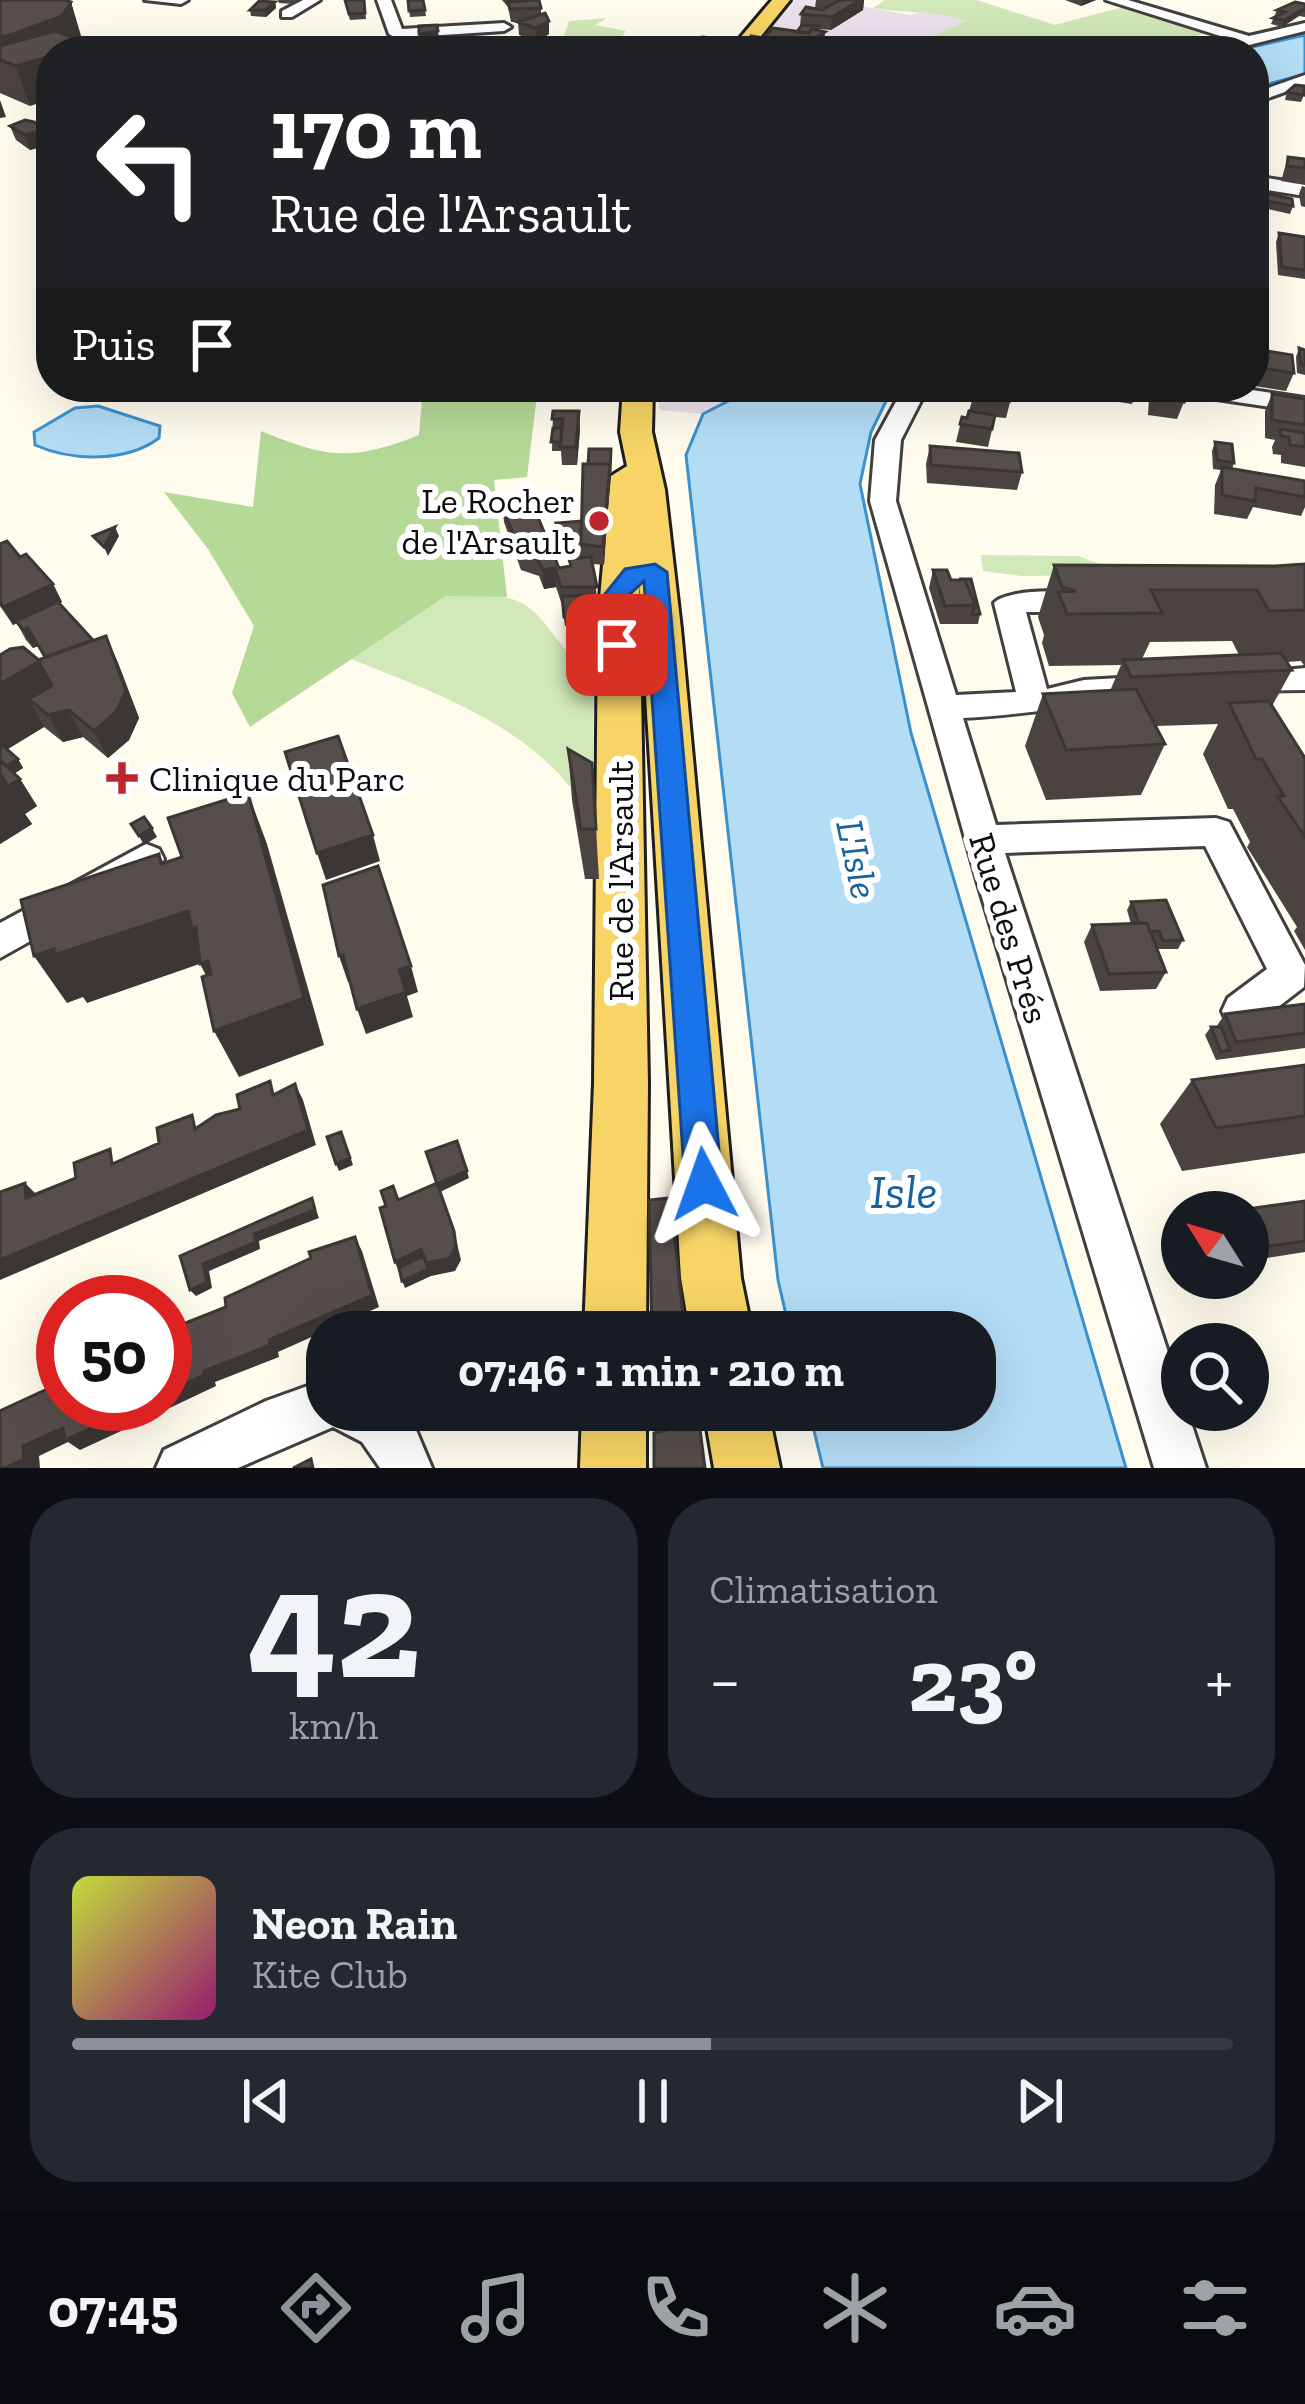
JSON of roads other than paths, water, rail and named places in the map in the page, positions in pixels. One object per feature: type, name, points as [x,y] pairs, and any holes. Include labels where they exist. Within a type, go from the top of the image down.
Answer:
[{"type":"main road","points":[[751,36],[781,0]]},
{"type":"main road","name":"Rue de l'Arsault","points":[[616,1311],[637,597],[637,402]]},
{"type":"main road","points":[[637,597],[717,1311]]},
{"type":"main road","points":[[613,1468],[614,1431]]},
{"type":"main road","points":[[740,1431],[747,1468]]},
{"type":"street","points":[[152,0],[181,0]]},
{"type":"street","points":[[287,14],[313,0]]},
{"type":"street","points":[[385,0],[396,34],[504,27]]},
{"type":"street","points":[[1113,0],[1233,36]]},
{"type":"street","points":[[1269,36],[1305,27]]},
{"type":"street","points":[[1269,93],[1305,80]]},
{"type":"street","points":[[1269,101],[1286,104]]},
{"type":"street","points":[[1269,184],[1305,190]]},
{"type":"street","points":[[1269,400],[1305,405]]},
{"type":"street","name":"Rue des Prés","points":[[908,402],[888,440],[883,501],[983,840],[1180,1468]]},
{"type":"street","points":[[1035,704],[1009,604],[1104,602]]},
{"type":"street","points":[[943,707],[1035,704],[1084,691],[1305,680]]},
{"type":"street","points":[[983,840],[1216,832],[1290,975],[1242,1012]]},
{"type":"street","points":[[0,942],[146,859]]},
{"type":"street","points":[[182,1468],[306,1411]]},
{"type":"street","points":[[387,1431],[398,1442],[406,1468]]},
{"type":"water","points":[[1305,35],[1305,74],[1269,84],[1269,43]]},
{"type":"water","name":"Isle","points":[[726,402],[886,402],[871,432],[860,484],[911,733],[1126,1468],[823,1468],[814,1431],[996,1431],[996,1311],[785,1311],[686,455],[703,414]]},
{"type":"water","points":[[98,406],[160,426],[159,438],[131,452],[98,457],[35,445],[34,432],[75,408]]},
{"type":"place","name":"Le Rocher de l'Arsault","points":[[599,521]]},
{"type":"place","name":"Clinique du Parc","points":[[122,778]]},
{"type":"water label","name":"L'Isle","points":[[858,859]]}]
